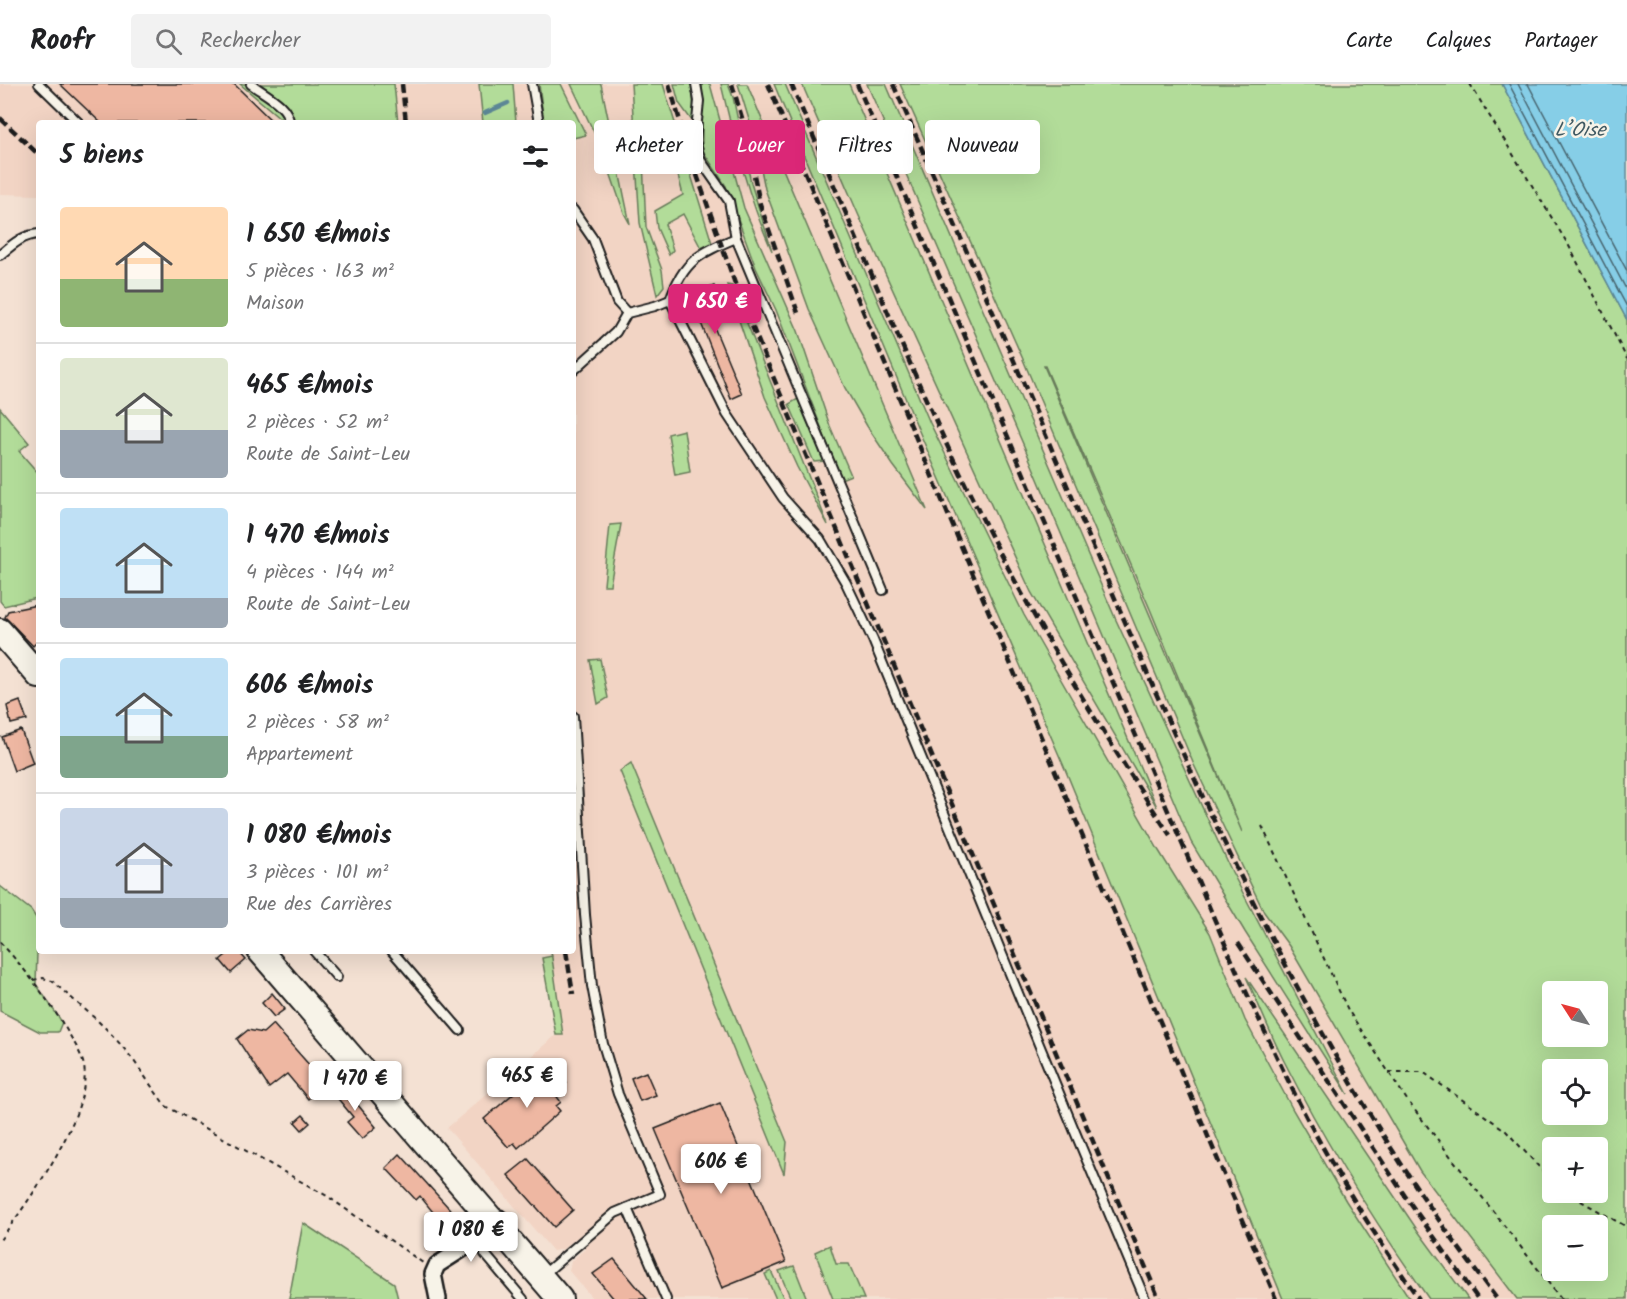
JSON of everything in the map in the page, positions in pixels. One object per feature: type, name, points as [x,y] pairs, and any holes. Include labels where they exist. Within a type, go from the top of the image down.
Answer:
[{"type":"main road","points":[[0,631],[36,673]]},
{"type":"main road","points":[[0,648],[36,690]]},
{"type":"main road","points":[[263,954],[503,1223]]},
{"type":"main road","points":[[279,954],[545,1273],[575,1299]]},
{"type":"main road","points":[[545,1273],[560,1299]]},
{"type":"street","points":[[438,1299],[434,1269],[441,1262],[503,1223]]},
{"type":"lane","points":[[39,84],[76,120]]},
{"type":"lane","points":[[251,84],[281,106],[289,116],[289,120]]},
{"type":"lane","points":[[532,84],[538,120]]},
{"type":"lane","points":[[696,84],[699,101],[695,141],[701,161],[729,201],[736,238],[883,590]]},
{"type":"lane","points":[[576,214],[593,239],[617,302],[627,313]]},
{"type":"lane","points":[[0,255],[18,239],[36,235]]},
{"type":"lane","points":[[576,368],[616,332],[627,313],[669,300],[677,279],[692,262],[704,253],[736,238]]},
{"type":"lane","points":[[669,300],[727,414],[783,498],[820,539],[846,583],[873,640],[1145,1299]]},
{"type":"lane","points":[[545,1273],[611,1216],[660,1194],[618,1094],[603,1044],[592,986],[585,915],[576,766]]},
{"type":"lane","points":[[317,954],[337,977]]},
{"type":"lane","points":[[395,954],[460,1030]]},
{"type":"lane","points":[[627,1208],[666,1299]]},
{"type":"lane","points":[[503,1223],[486,1246],[485,1254],[523,1299]]},
{"type":"path","points":[[1470,84],[1569,246],[1627,359]]},
{"type":"path","points":[[1262,826],[1348,1010],[1407,1100],[1561,1299]]},
{"type":"path","points":[[0,942],[51,1005],[80,1053],[85,1073],[85,1084],[79,1107],[59,1149],[20,1213],[0,1240]]},
{"type":"path","points":[[33,980],[43,978],[52,981],[109,1031],[166,1106],[327,1196],[416,1259],[434,1269]]},
{"type":"path","points":[[1389,1072],[1423,1072],[1505,1130],[1542,1170]]},
{"type":"path","points":[[1584,1203],[1627,1227]]},
{"type":"shaded area","points":[[0,84],[918,84],[935,120],[925,120],[925,174],[960,174],[1150,609],[1289,946],[1420,1171],[1517,1299],[593,1299],[569,1271],[571,1261],[585,1249],[576,1238],[563,1249],[553,1251],[447,1128],[556,1035],[542,958],[552,956],[551,954],[576,954],[576,120],[36,120],[36,195],[0,194]]},
{"type":"green space","points":[[240,84],[394,84],[398,120],[282,120]]},
{"type":"green space","points":[[479,84],[513,84],[516,120],[483,120]]},
{"type":"green space","points":[[539,84],[561,84],[586,135],[576,137],[576,120],[544,120]]},
{"type":"green space","points":[[571,84],[601,84],[608,120],[594,120],[594,132]]},
{"type":"green space","points":[[631,84],[663,84],[674,120],[633,120]]},
{"type":"green space","points":[[674,84],[692,84],[695,120],[691,120],[679,103]]},
{"type":"green space","points":[[702,84],[710,84],[720,120],[715,120],[715,170],[703,152]]},
{"type":"green space","points":[[721,84],[728,84],[733,97],[738,120],[730,120]]},
{"type":"green space","points":[[738,84],[747,84],[762,120],[749,120]]},
{"type":"green space","points":[[774,84],[785,84],[800,120],[789,120]]},
{"type":"green space","points":[[802,84],[849,84],[864,120],[818,120]]},
{"type":"green space","points":[[867,84],[886,84],[901,120],[883,120]]},
{"type":"green space","points":[[900,84],[1502,84],[1627,320],[1627,1299],[1517,1299],[1420,1171],[1289,946],[1264,912],[1194,765],[1022,357],[940,174],[1040,174],[1040,120],[925,120],[925,140]],"holes":[[[1044,366],[1150,609],[1242,832]]]},
{"type":"green space","points":[[805,131],[817,159],[817,174],[823,174],[930,423],[1024,615],[1159,851],[1210,933],[1245,1020],[1293,1110],[1346,1201],[1410,1299],[1283,1299],[1065,769],[922,438],[805,158]]},
{"type":"green space","points":[[913,147],[1116,620],[1232,872],[1348,1094],[1191,842],[1030,460],[906,174],[913,174]]},
{"type":"green space","points":[[611,174],[620,174],[630,224]]},
{"type":"green space","points":[[637,174],[644,174],[646,227],[662,270],[664,286],[657,295],[640,223]]},
{"type":"green space","points":[[678,174],[691,174],[712,243],[701,248],[683,214],[665,224],[673,250],[669,255],[657,228],[655,211],[683,195]]},
{"type":"green space","points":[[718,174],[735,174],[744,208],[798,331],[830,426],[851,475],[841,479],[776,310],[756,268],[726,186]]},
{"type":"green space","points":[[745,174],[749,174],[772,251],[763,230]]},
{"type":"green space","points":[[762,174],[785,174],[927,510],[893,465],[845,388],[809,309],[765,189]]},
{"type":"green space","points":[[841,174],[887,174],[1157,807],[1031,592]]},
{"type":"green space","points":[[727,285],[732,286],[828,525],[797,467],[765,397]]},
{"type":"green space","points":[[798,399],[825,461],[814,462],[789,404]]},
{"type":"green space","points":[[0,408],[29,443],[19,451],[36,471],[36,598],[4,606],[0,601]]},
{"type":"green space","points":[[684,430],[690,472],[675,475],[668,434]]},
{"type":"green space","points":[[621,524],[610,585],[604,585],[610,525]]},
{"type":"green space","points":[[600,659],[608,698],[598,704],[590,660]]},
{"type":"green space","points":[[631,763],[787,1142],[784,1174],[620,771]]},
{"type":"green space","points":[[0,886],[31,910],[36,918],[36,984],[62,1022],[58,1032],[40,1032],[0,1011]]},
{"type":"green space","points":[[552,956],[563,1035],[556,1035],[542,958]]},
{"type":"green space","points":[[1246,977],[1418,1231],[1468,1299],[1429,1299],[1409,1270],[1370,1212],[1317,1123],[1279,1050]]},
{"type":"green space","points":[[303,1223],[394,1283],[398,1299],[289,1299]]},
{"type":"green space","points":[[830,1245],[836,1264],[849,1264],[864,1299],[833,1299],[815,1252]]},
{"type":"green space","points":[[794,1266],[807,1299],[791,1299],[779,1271]]},
{"type":"green space","points":[[771,1271],[784,1299],[776,1299],[765,1274]]},
{"type":"water","name":"L’Oise","points":[[1502,84],[1627,84],[1627,320]]},
{"type":"building","points":[[60,84],[234,84],[271,120],[98,120]]},
{"type":"building","points":[[714,286],[723,309],[709,315],[742,394],[731,399],[690,295]]},
{"type":"building","points":[[36,605],[36,643],[33,646],[5,617],[8,611]]},
{"type":"building","points":[[20,701],[27,720],[11,724],[7,706]]},
{"type":"building","points":[[21,730],[33,763],[14,771],[2,737]]},
{"type":"building","points":[[227,954],[241,954],[246,960],[231,973],[220,960]]},
{"type":"building","points":[[272,993],[285,1009],[274,1017],[262,1003]]},
{"type":"building","points":[[273,1024],[326,1084],[308,1099],[287,1074],[269,1088],[237,1039],[248,1030],[263,1033]]},
{"type":"building","points":[[562,1069],[567,1083],[552,1090],[561,1102],[556,1106],[560,1111],[518,1148],[514,1143],[508,1147],[484,1119],[537,1073],[541,1078]]},
{"type":"building","points":[[646,1072],[656,1095],[640,1101],[631,1078]]},
{"type":"building","points":[[349,1083],[359,1094],[353,1099],[376,1127],[362,1139],[347,1122],[353,1117],[335,1095]]},
{"type":"building","points":[[720,1103],[786,1262],[722,1288],[655,1129]]},
{"type":"building","points":[[303,1115],[310,1123],[302,1130],[295,1122]]},
{"type":"building","points":[[400,1154],[457,1217],[445,1227],[420,1196],[416,1200],[386,1168]]},
{"type":"building","points":[[528,1159],[573,1210],[554,1227],[508,1175]]},
{"type":"building","points":[[614,1259],[647,1299],[614,1299],[593,1274]]},
{"type":"waterway","points":[[485,113],[508,103]]},
{"type":"railway","points":[[402,84],[406,120]]},
{"type":"railway","points":[[669,84],[692,161],[739,295],[1159,1299]]},
{"type":"railway","points":[[732,84],[742,118],[760,204],[798,313]]},
{"type":"railway","points":[[768,84],[1276,1299]]},
{"type":"railway","points":[[791,84],[917,378],[984,522],[1059,659],[1113,748],[1170,835]]},
{"type":"railway","points":[[857,84],[1240,979],[1322,1146],[1362,1213],[1419,1299]]},
{"type":"railway","points":[[893,84],[1170,725],[1265,925],[1372,1117],[1432,1210],[1497,1299]]},
{"type":"railway","points":[[0,118],[36,152]]},
{"type":"railway","points":[[1238,943],[1405,1196],[1478,1299]]},
{"type":"railway","points":[[566,954],[573,994]]}]
